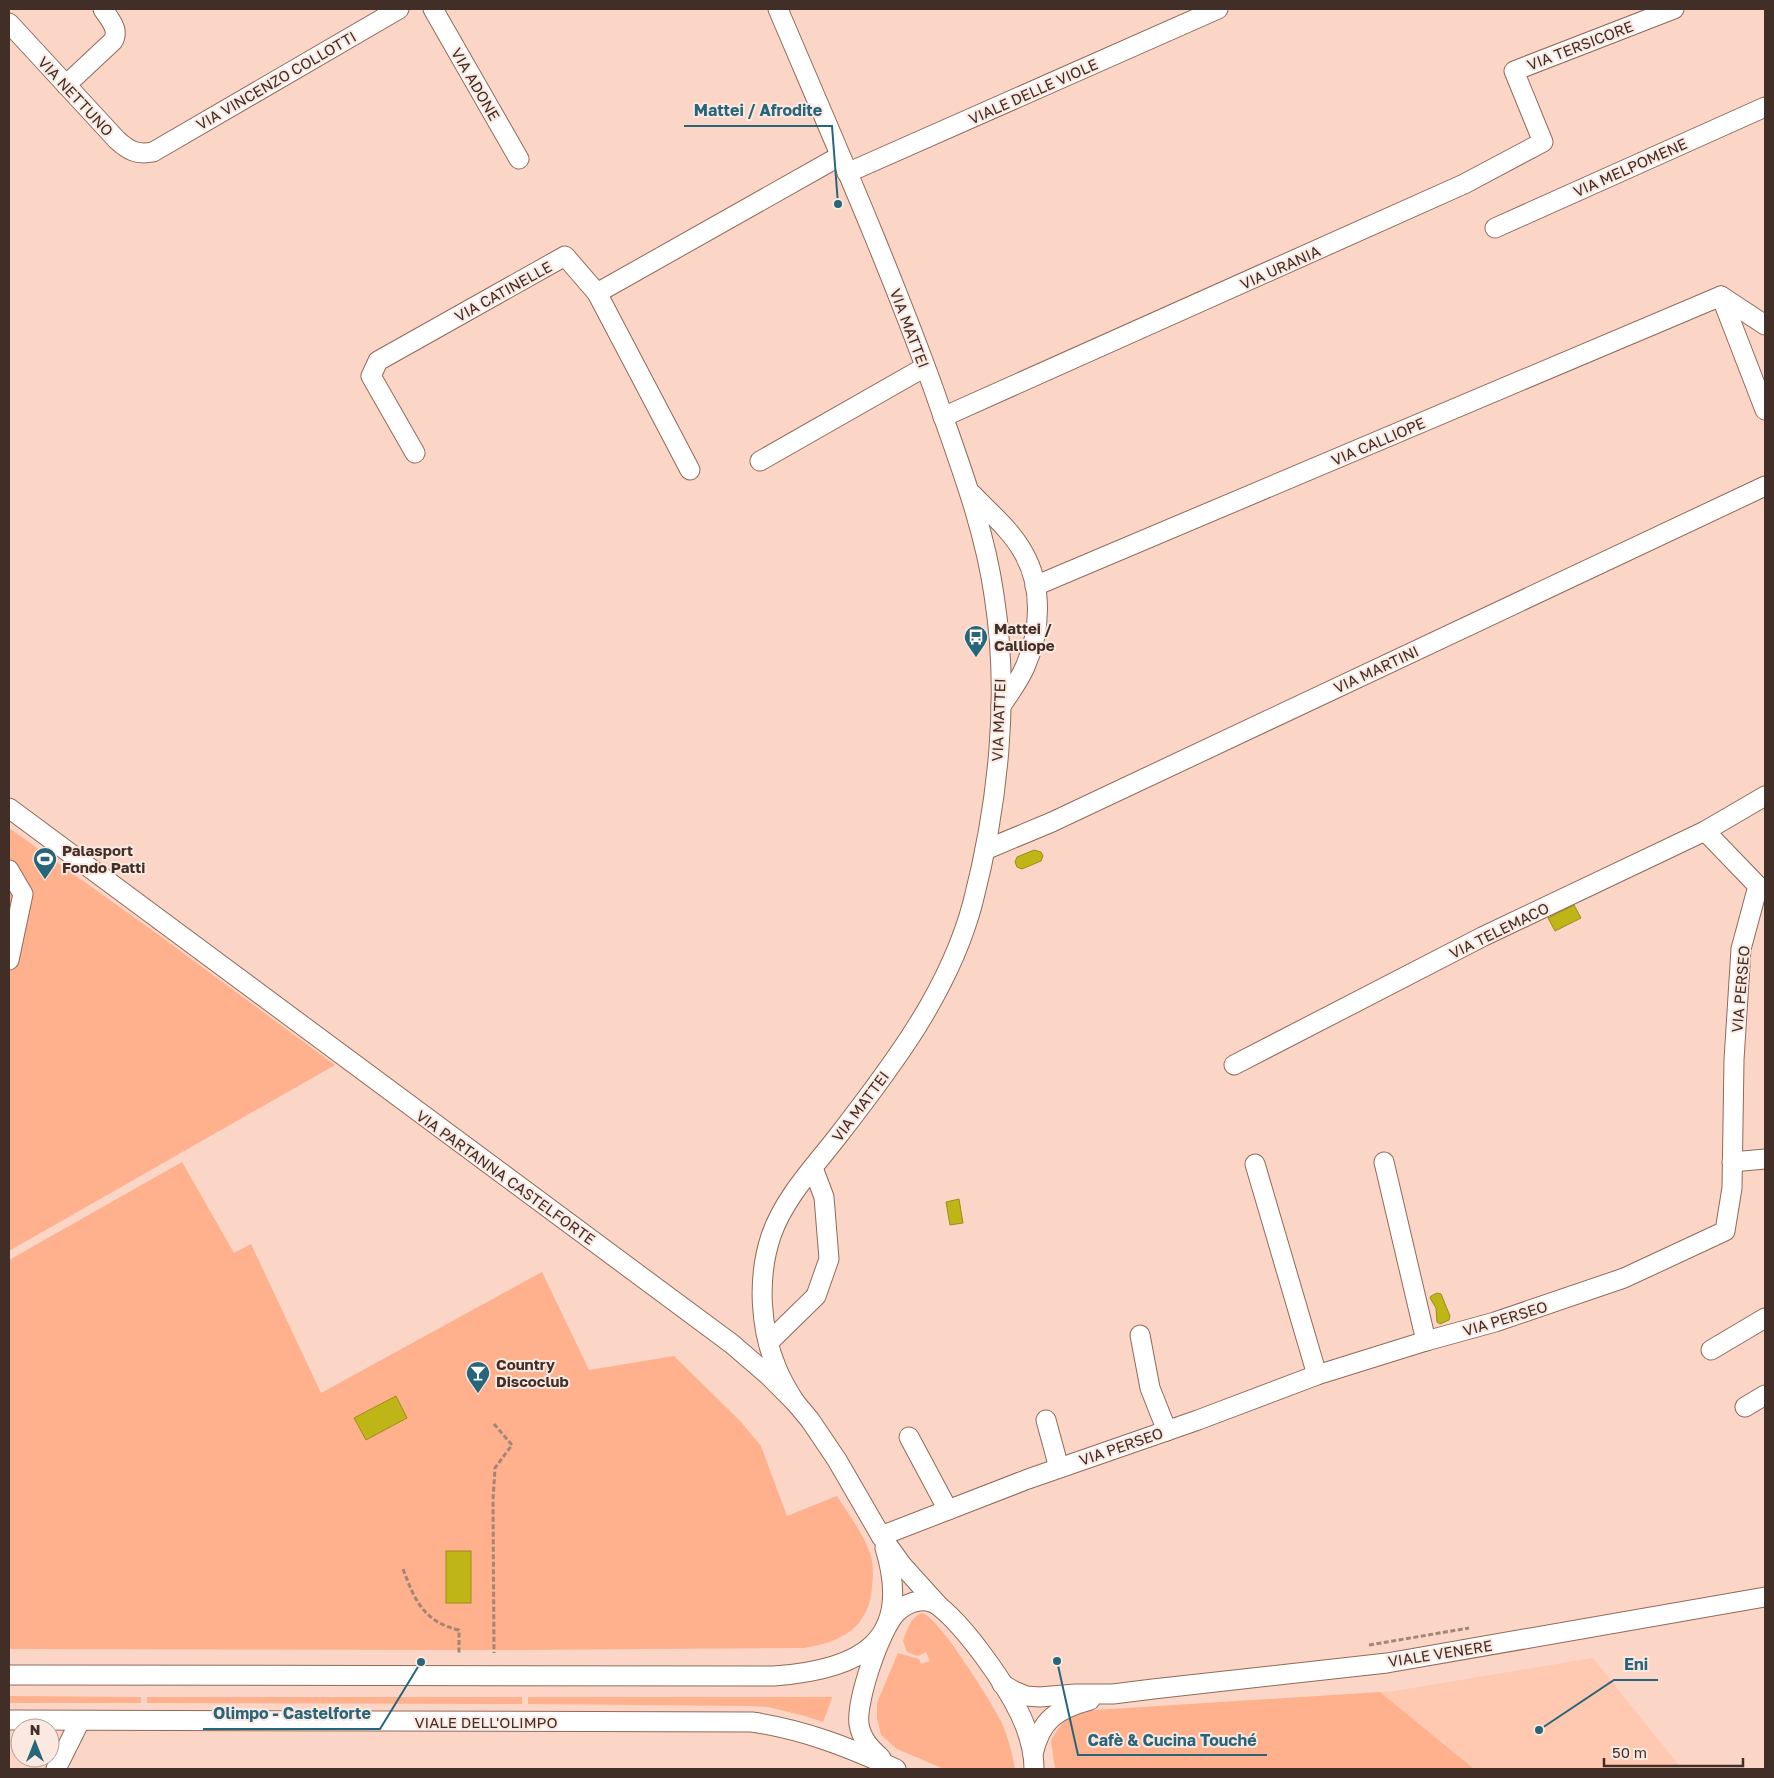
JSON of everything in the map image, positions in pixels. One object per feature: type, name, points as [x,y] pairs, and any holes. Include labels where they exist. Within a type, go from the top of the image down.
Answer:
[{"type":"street","points":[[66,85],[116,36],[116,29],[103,9]]},
{"type":"street","name":"VIA VINCENZO COLLOTTI","points":[[153,152],[370,16],[399,9]]},
{"type":"street","name":"VIA ADONE","points":[[433,9],[519,159]]},
{"type":"street","name":"VIA MATTEI","points":[[778,9],[844,164],[926,367],[970,492],[984,543],[995,598],[1000,647],[1000,707],[996,782],[985,850],[964,933],[942,984],[928,1008],[886,1071],[792,1198],[772,1235],[763,1283],[763,1306],[768,1342],[775,1364],[795,1402]]},
{"type":"street","name":"VIALE DELLE VIOLE","points":[[844,164],[1218,9]]},
{"type":"street","name":"VIA TERSICORE","points":[[1514,71],[1674,9]]},
{"type":"street","name":"VIA NETTUNO","points":[[9,23],[127,149],[134,153],[153,152]]},
{"type":"street","name":"VIA URANIA","points":[[943,417],[1464,184],[1543,142],[1514,71]]},
{"type":"street","name":"VIA MELPOMENE","points":[[1495,228],[1765,107]]},
{"type":"street","points":[[690,470],[596,292],[844,164]]},
{"type":"street","name":"VIA CATINELLE","points":[[415,453],[371,376],[378,361],[565,256],[596,292]]},
{"type":"street","points":[[1721,296],[1765,325]]},
{"type":"street","points":[[1721,296],[1765,410]]},
{"type":"street","name":"VIA CALLIOPE","points":[[1036,586],[1721,296]]},
{"type":"street","points":[[760,461],[926,367]]},
{"type":"street","name":"VIA MARTINI","points":[[985,850],[1052,822],[1765,486]]},
{"type":"street","points":[[970,492],[1008,532],[1023,551],[1036,586],[1038,602],[1036,628],[1032,646],[1024,668],[1000,707]]},
{"type":"street","name":"VIA TELEMACO","points":[[1234,1064],[1482,937],[1705,831],[1765,796]]},
{"type":"street","name":"VIA PARTANNA CASTELFORTE","points":[[9,808],[712,1329],[768,1375],[795,1402],[822,1436],[881,1536],[906,1570],[969,1638],[1002,1684],[1020,1715],[1034,1762]]},
{"type":"street","name":"VIA PERSEO","points":[[881,1536],[1059,1468],[1167,1431],[1317,1375],[1495,1322],[1624,1278],[1725,1231],[1732,1188],[1734,1060],[1741,949],[1762,885],[1705,831]]},
{"type":"street","points":[[9,870],[23,894],[9,960]]},
{"type":"street","points":[[1732,1162],[1765,1159]]},
{"type":"street","points":[[1384,1162],[1426,1341]]},
{"type":"street","points":[[1255,1164],[1317,1375]]},
{"type":"street","points":[[768,1342],[816,1296],[829,1259],[824,1197],[813,1168]]},
{"type":"street","points":[[1711,1350],[1765,1318]]},
{"type":"street","points":[[1140,1335],[1150,1388],[1167,1431]]},
{"type":"street","points":[[1745,1407],[1765,1395]]},
{"type":"street","points":[[1046,1420],[1059,1468]]},
{"type":"street","points":[[909,1437],[948,1510]]},
{"type":"street","points":[[881,1536],[889,1563],[892,1589],[890,1615],[862,1695],[859,1708],[859,1725],[870,1748],[896,1769]]},
{"type":"street","name":"VIALE VENERE","points":[[1002,1684],[1026,1696],[1113,1694],[1387,1662],[1765,1598]]},
{"type":"street","points":[[9,1675],[774,1676],[800,1674],[840,1665],[864,1652],[886,1629],[895,1614],[912,1602],[930,1601],[940,1607]]},
{"type":"street","name":"VIALE VENERE","points":[[1034,1762],[1040,1733],[1052,1716],[1071,1706],[1113,1694]]},
{"type":"street","name":"VIALE DELL'OLIMPO","points":[[9,1720],[752,1722],[773,1725],[820,1737],[848,1747],[896,1769]]},
{"type":"street","points":[[56,1769],[80,1721]]},
{"type":"path","points":[[494,1424],[512,1444],[495,1468],[493,1500],[494,1653]]},
{"type":"path","points":[[403,1570],[414,1598],[426,1613],[435,1622],[445,1627],[459,1630],[459,1653]]},
{"type":"path","points":[[1366,1645],[1474,1627]]},
{"type":"shaded area","points":[[9,828],[156,933],[335,1065],[9,1251]]},
{"type":"shaded area","points":[[1034,850],[1041,852],[1043,856],[1041,861],[1022,869],[1017,867],[1015,862],[1017,857]]},
{"type":"shaded area","points":[[1574,905],[1581,918],[1555,931],[1548,918]]},
{"type":"shaded area","points":[[182,1162],[234,1253],[251,1244],[321,1393],[542,1272],[589,1370],[674,1356],[741,1422],[761,1446],[787,1516],[837,1496],[863,1538],[872,1562],[873,1578],[870,1601],[859,1623],[851,1631],[830,1642],[804,1648],[498,1650],[9,1649],[9,1260]]},
{"type":"shaded area","points":[[959,1199],[963,1223],[950,1225],[946,1202]]},
{"type":"shaded area","points":[[1437,1293],[1441,1294],[1450,1316],[1449,1320],[1440,1324],[1437,1322],[1436,1308],[1430,1298]]},
{"type":"shaded area","points":[[396,1396],[407,1418],[366,1440],[354,1418]]},
{"type":"shaded area","points":[[446,1551],[471,1551],[471,1603],[446,1603]]},
{"type":"shaded area","points":[[922,1613],[930,1618],[952,1644],[1001,1721],[1015,1769],[944,1769],[897,1749],[881,1735],[877,1718],[877,1703],[898,1653],[919,1659],[921,1664],[930,1661],[926,1652],[918,1656],[907,1652],[903,1641],[912,1621]]},
{"type":"shaded area","points":[[1593,1658],[1682,1769],[1474,1769],[1380,1692],[1394,1691]]},
{"type":"shaded area","points":[[1380,1692],[1474,1769],[1055,1769],[1051,1741],[1059,1727],[1069,1718],[1096,1710]]},
{"type":"shaded area","points":[[9,1696],[141,1697],[141,1703],[9,1703]]},
{"type":"shaded area","points":[[147,1697],[522,1697],[522,1704],[147,1703]]},
{"type":"shaded area","points":[[528,1697],[832,1698],[823,1722],[768,1707],[528,1704]]},
{"type":"place","name":"Mattei / Afrodite","points":[[838,204]]},
{"type":"place","name":"Mattei / Calliope","points":[[976,658]]},
{"type":"place","name":"Palasport Fondo Patti","points":[[45,880]]},
{"type":"place","name":"Country Discoclub","points":[[478,1394]]},
{"type":"place","name":"Cafè & Cucina Touché","points":[[1057,1661]]},
{"type":"place","name":"Olimpo - Castelforte","points":[[421,1662]]},
{"type":"place","name":"Eni","points":[[1539,1730]]}]
